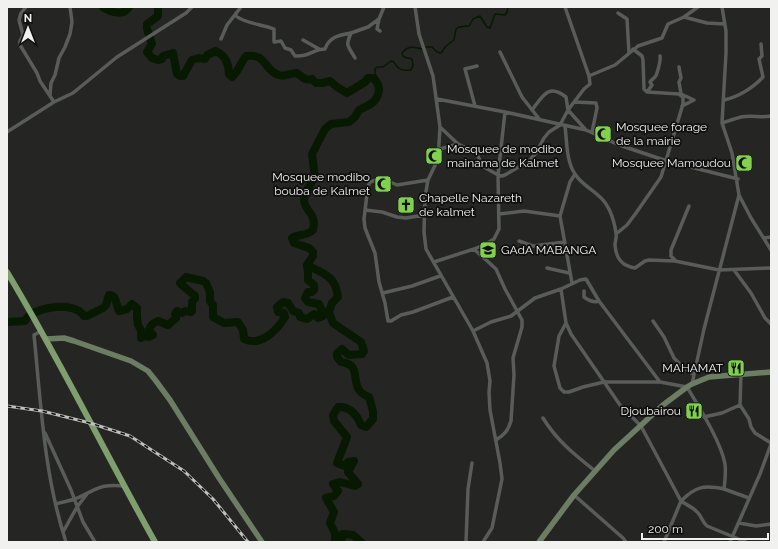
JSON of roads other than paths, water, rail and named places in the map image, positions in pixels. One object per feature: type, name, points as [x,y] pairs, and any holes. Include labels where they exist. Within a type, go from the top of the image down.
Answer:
[{"type":"main road","points":[[7,272],[46,339],[124,486],[156,542]]},
{"type":"street","points":[[26,7],[21,13],[19,20],[22,35],[20,45],[37,73],[40,82],[54,102]]},
{"type":"street","points":[[50,95],[51,83],[55,75],[59,58],[65,48],[70,34],[72,22],[70,7]]},
{"type":"street","points":[[7,132],[54,102],[74,93],[117,57],[186,13],[192,7]]},
{"type":"street","points":[[221,38],[227,25],[241,7]]},
{"type":"street","points":[[380,31],[378,29],[379,19],[384,7]]},
{"type":"street","points":[[415,7],[419,34],[433,76],[440,126],[440,149],[438,159],[428,180],[424,197],[424,232],[426,249],[440,276],[473,331],[487,363],[490,381],[488,392],[490,410],[502,479],[492,528],[483,542]]},
{"type":"street","points":[[440,126],[458,144],[476,152],[484,167],[498,175],[505,175],[530,160],[544,138],[549,132],[560,125],[568,110],[584,89],[590,84],[589,76],[564,7]]},
{"type":"street","points":[[589,76],[615,65],[634,49],[662,38],[668,24],[684,17],[698,7]]},
{"type":"street","points":[[722,7],[726,24],[722,123],[726,140],[732,153],[738,179],[739,194],[690,385],[723,456],[725,466],[724,489]]},
{"type":"street","points":[[618,12],[627,19],[629,53]]},
{"type":"street","points":[[236,13],[236,16],[241,19],[254,22],[260,26],[274,28],[274,42],[281,41],[285,48],[291,50],[295,56],[304,56],[319,49],[325,49],[332,38],[368,27],[379,19]]},
{"type":"street","points":[[684,17],[707,23],[726,24]]},
{"type":"street","points":[[351,33],[347,43],[355,58]]},
{"type":"street","points":[[303,40],[319,49]]},
{"type":"street","points":[[724,100],[747,90],[758,83],[763,77],[759,59],[762,56],[761,44]]},
{"type":"street","points":[[629,45],[642,56],[644,90],[647,92]]},
{"type":"street","points":[[500,52],[522,97],[540,120]]},
{"type":"street","points":[[647,92],[652,85],[650,82],[651,79],[656,76],[661,61],[660,56]]},
{"type":"street","points":[[475,106],[465,70],[477,66]]},
{"type":"street","points":[[679,67],[681,78],[679,84],[681,94],[694,100],[682,106]]},
{"type":"street","points":[[532,110],[547,92],[553,90],[558,91],[566,97],[568,110],[586,130]]},
{"type":"street","points":[[616,234],[627,225],[636,214],[662,177],[682,106],[683,97],[679,94],[647,92]]},
{"type":"street","points":[[437,99],[506,112],[586,130],[619,145],[666,161],[738,179]]},
{"type":"street","points":[[575,102],[596,103],[597,108],[592,132]]},
{"type":"street","points":[[434,262],[474,250],[494,239],[499,230],[498,175],[506,112]]},
{"type":"street","points":[[722,123],[741,117],[752,116],[762,118],[771,116]]},
{"type":"street","points":[[565,126],[570,162],[575,174],[600,197],[610,209],[616,234],[615,246],[621,263],[627,267],[635,268],[649,260],[675,260],[719,270],[771,268]]},
{"type":"street","points":[[440,149],[458,144]]},
{"type":"street","points":[[572,283],[560,216],[570,182],[575,174]]},
{"type":"street","points":[[428,180],[397,185],[379,179],[370,182],[368,186],[364,219],[365,228],[375,253],[379,282],[383,293],[389,322],[401,315],[453,297]]},
{"type":"street","points":[[739,194],[751,218],[771,250]]},
{"type":"street","points":[[675,260],[671,256],[671,250],[688,206]]},
{"type":"street","points":[[365,210],[382,212],[402,218],[424,216]]},
{"type":"street","points":[[499,214],[524,211],[560,216]]},
{"type":"street","points":[[764,238],[771,237]]},
{"type":"street","points":[[519,241],[533,246],[565,242]]},
{"type":"street","points":[[474,250],[496,268],[505,289],[522,320],[522,327],[513,358],[514,375],[511,421],[509,428],[496,440]]},
{"type":"street","points":[[547,268],[569,273]]},
{"type":"street","points":[[734,270],[751,293],[765,318],[771,324]]},
{"type":"street","points":[[383,293],[412,286],[440,276]]},
{"type":"street","points":[[473,331],[491,322],[511,316],[535,298],[561,289],[580,280],[586,280],[599,300],[660,382]]},
{"type":"street","points":[[561,289],[566,323],[571,334],[620,404],[641,426],[681,501],[697,511],[701,516],[703,523],[707,526],[746,542]]},
{"type":"street","points":[[584,291],[584,297],[586,299],[595,302],[599,300]]},
{"type":"street","points":[[653,321],[664,337],[674,358],[685,369],[693,374]]},
{"type":"street","points":[[566,323],[559,336],[554,366],[560,388],[564,392],[569,392],[604,382],[660,382],[690,385]]},
{"type":"street","points":[[40,329],[34,335],[42,428],[56,504],[66,542]]},
{"type":"street","points":[[46,339],[64,338],[74,340],[131,361],[148,371],[170,400],[219,478],[262,542]]},
{"type":"street","points":[[539,542],[574,495],[614,450],[663,405],[690,385],[709,377],[771,372]]},
{"type":"street","points":[[730,542],[760,474],[771,444],[755,433],[749,419],[740,405],[741,374]]},
{"type":"street","points":[[704,417],[722,413],[740,405]]},
{"type":"street","points":[[543,418],[552,432],[566,448],[595,471]]},
{"type":"street","points":[[42,428],[83,522],[95,542]]},
{"type":"street","points":[[466,542],[468,489],[472,463]]},
{"type":"street","points":[[56,504],[74,499],[102,486],[124,486]]},
{"type":"street","points":[[664,542],[681,501],[690,492],[699,487],[710,486],[724,489],[749,498]]},
{"type":"street","points":[[63,532],[87,493]]},
{"type":"street","points":[[574,495],[626,542]]},
{"type":"street","points":[[739,523],[756,526],[771,524]]},
{"type":"waterway","points":[[103,7],[117,13],[124,12],[129,7]]},
{"type":"waterway","points":[[7,322],[25,321],[35,312],[53,307],[72,308],[79,311],[84,316],[87,316],[103,308],[106,305],[109,295],[112,295],[115,298],[119,311],[127,309],[132,304],[137,308],[138,325],[141,330],[141,338],[145,336],[149,337],[153,335],[149,330],[151,325],[158,321],[168,325],[176,318],[175,314],[177,311],[182,313],[185,311],[192,311],[192,302],[195,296],[180,283],[186,277],[206,283],[210,292],[210,301],[213,305],[213,317],[224,323],[238,322],[243,330],[244,339],[250,341],[262,339],[278,327],[285,317],[284,313],[278,312],[277,307],[283,302],[288,303],[293,311],[299,313],[300,317],[307,319],[314,314],[317,315],[318,318],[323,316],[319,304],[308,302],[305,298],[308,292],[312,292],[314,290],[314,285],[308,280],[307,265],[313,256],[313,252],[309,248],[294,243],[292,238],[313,230],[314,224],[312,216],[306,207],[304,197],[315,177],[312,154],[325,129],[331,124],[349,122],[355,117],[359,110],[373,102],[379,93],[379,88],[376,81],[372,78],[368,78],[365,82],[347,93],[330,81],[316,83],[312,79],[305,79],[297,73],[283,76],[279,75],[270,70],[258,57],[253,56],[246,56],[232,77],[229,74],[226,61],[222,55],[216,51],[207,55],[205,59],[199,58],[192,60],[183,76],[180,76],[177,74],[173,53],[163,56],[162,59],[158,60],[152,58],[147,52],[152,44],[147,29],[147,24],[158,16],[158,7]]},
{"type":"waterway","points":[[376,81],[377,77],[375,74],[375,69],[377,67],[383,67],[391,61],[401,69],[411,70],[413,65],[412,59],[403,55],[402,53],[404,50],[414,47],[422,49],[432,47],[437,52],[441,53],[446,46],[454,40],[456,29],[459,27],[469,26],[473,19],[480,16],[487,27],[490,28],[495,14],[505,15],[508,7]]},
{"type":"waterway","points":[[307,265],[328,276],[334,284],[338,297],[332,303],[329,312],[333,323],[361,342],[364,351],[362,354],[349,355],[342,349],[337,353],[337,357],[341,362],[353,367],[358,388],[362,393],[369,397],[373,411],[373,419],[366,427],[361,425],[352,412],[342,407],[338,407],[333,415],[334,421],[347,437],[337,463],[345,466],[348,462],[354,461],[348,472],[358,484],[355,486],[340,482],[333,484],[338,491],[334,496],[326,498],[334,512],[330,523],[335,533],[335,541],[341,542],[343,534],[353,535],[361,542]]},
{"type":"railway","points":[[7,406],[42,411],[90,423],[130,436],[184,471],[213,499],[248,542]]},
{"type":"place","name":"Mosquee forage de la mairie","points":[[603,134]]},
{"type":"place","name":"Mosquee de modibo mainama de Kalmet","points":[[434,156]]},
{"type":"place","name":"Mosquee Mamoudou","points":[[744,163]]},
{"type":"place","name":"Mosquee modibo bouba de Kalmet","points":[[383,184]]},
{"type":"place","name":"Chapelle Nazareth de kalmet","points":[[406,205]]},
{"type":"place","name":"GAdA MABANGA","points":[[488,250]]},
{"type":"place","name":"MAHAMAT","points":[[736,368]]},
{"type":"place","name":"Djoubairou","points":[[694,411]]}]
